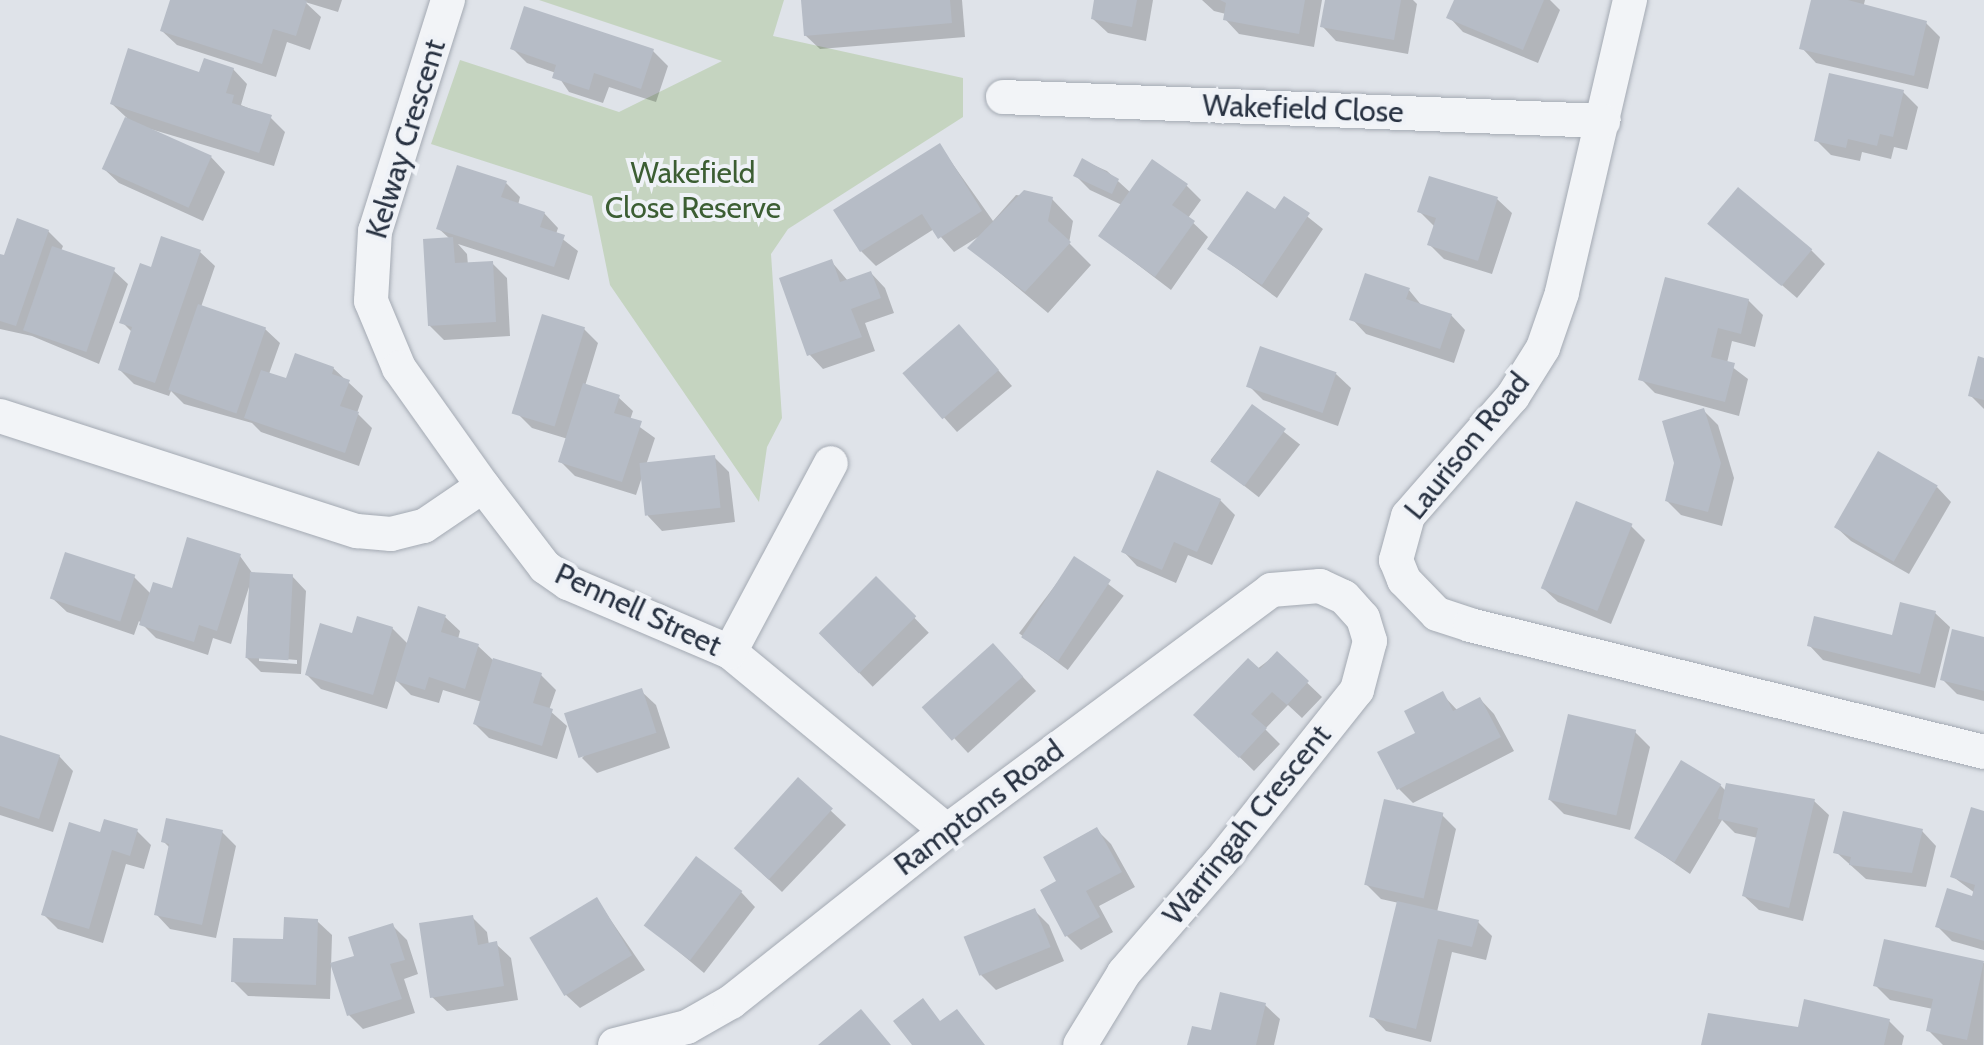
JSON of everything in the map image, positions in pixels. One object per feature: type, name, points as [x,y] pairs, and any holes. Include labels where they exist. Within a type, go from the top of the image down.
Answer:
[{"type":"street","name":"Kelway Crescent","points":[[448,0],[375,231],[371,301],[399,368],[483,486]]},
{"type":"street","name":"Laurison Road","points":[[1630,0],[1604,121],[1543,348],[1513,396],[1408,516],[1396,560],[1404,580],[1437,614],[1470,625],[1984,752]]},
{"type":"street","name":"Wakefield Close","points":[[1003,97],[1604,121]]},
{"type":"street","points":[[0,416],[357,531],[391,534],[424,526],[483,486]]},
{"type":"street","points":[[730,652],[831,463]]},
{"type":"street","name":"Pennell Street","points":[[483,486],[528,549],[568,583],[730,652],[947,831]]},
{"type":"street","name":"Ramptons Road","points":[[615,1045],[663,1036],[710,1016],[947,831],[1271,590],[1320,586],[1344,597]]},
{"type":"street","name":"Warringah Crescent","points":[[1080,1045],[1124,973],[1357,690],[1370,641],[1363,618],[1344,597]]},
{"type":"green space","name":"Wakefield Close Reserve","points":[[539,0],[784,0],[773,36],[963,78],[963,117],[788,229],[771,254],[782,418],[767,447],[759,502],[610,285],[592,196],[431,144],[460,60],[619,112],[722,61]]},
{"type":"building","points":[[170,0],[307,1],[296,36],[273,29],[262,64],[160,31]]},
{"type":"building","points":[[801,0],[950,0],[952,23],[804,36]]},
{"type":"building","points":[[1094,0],[1137,0],[1132,27],[1091,19]]},
{"type":"building","points":[[1220,0],[1305,0],[1299,34],[1223,20],[1226,3]]},
{"type":"building","points":[[1325,0],[1401,0],[1394,40],[1320,27]]},
{"type":"building","points":[[1454,0],[1544,0],[1523,50],[1446,18]]},
{"type":"building","points":[[1811,0],[1848,0],[1927,21],[1914,76],[1799,49]]},
{"type":"building","points":[[524,6],[654,49],[641,89],[594,73],[589,90],[552,78],[556,65],[510,49]]},
{"type":"building","points":[[128,48],[199,72],[204,58],[234,68],[226,93],[234,95],[232,103],[272,115],[259,153],[110,104]]},
{"type":"building","points":[[1829,73],[1904,90],[1893,137],[1880,134],[1877,146],[1848,139],[1846,148],[1814,141]]},
{"type":"building","points":[[125,117],[212,156],[189,208],[102,169]]},
{"type":"building","points":[[940,143],[982,211],[938,239],[922,214],[860,252],[833,210]]},
{"type":"building","points":[[1082,158],[1119,179],[1112,194],[1073,176]]},
{"type":"building","points":[[1152,159],[1188,184],[1172,205],[1195,221],[1155,277],[1098,236]]},
{"type":"building","points":[[457,165],[507,181],[501,197],[545,212],[540,227],[565,235],[554,267],[436,229]]},
{"type":"building","points":[[1429,176],[1498,197],[1478,261],[1427,245],[1436,218],[1417,212]]},
{"type":"building","points":[[1738,187],[1812,249],[1781,286],[1707,224]]},
{"type":"building","points":[[1024,190],[1053,197],[1048,221],[1071,242],[1025,292],[967,248]]},
{"type":"building","points":[[1247,191],[1275,209],[1284,196],[1310,213],[1262,285],[1207,249]]},
{"type":"building","points":[[17,218],[49,230],[16,326],[0,321],[0,254],[4,255]]},
{"type":"building","points":[[161,236],[201,250],[155,383],[118,370],[132,327],[119,323],[140,263],[151,267]]},
{"type":"building","points":[[453,237],[455,263],[493,261],[496,322],[428,326],[423,239]]},
{"type":"building","points":[[52,246],[115,268],[86,352],[23,330]]},
{"type":"building","points":[[832,259],[840,282],[871,271],[881,298],[851,309],[862,337],[807,356],[779,278]]},
{"type":"building","points":[[1365,273],[1410,288],[1406,299],[1452,314],[1440,349],[1349,320]]},
{"type":"building","points":[[1665,277],[1749,299],[1741,334],[1718,328],[1711,357],[1735,363],[1725,402],[1638,380]]},
{"type":"building","points":[[198,304],[266,327],[236,413],[168,390]]},
{"type":"building","points":[[542,314],[585,327],[555,427],[512,413]]},
{"type":"building","points":[[959,324],[999,370],[942,419],[902,373]]},
{"type":"building","points":[[1260,346],[1337,372],[1323,413],[1246,387]]},
{"type":"building","points":[[295,353],[334,367],[332,374],[350,380],[340,406],[359,412],[345,453],[244,418],[261,370],[286,378]]},
{"type":"building","points":[[1978,356],[1984,358],[1984,400],[1968,396]]},
{"type":"building","points":[[583,383],[620,395],[614,413],[642,421],[622,482],[558,462]]},
{"type":"building","points":[[1252,404],[1286,429],[1244,486],[1210,461]]},
{"type":"building","points":[[1704,408],[1721,463],[1708,512],[1665,501],[1674,463],[1662,421]]},
{"type":"building","points":[[1878,451],[1938,486],[1894,562],[1834,527]]},
{"type":"building","points":[[715,455],[721,508],[645,516],[639,463]]},
{"type":"building","points":[[1157,470],[1221,499],[1197,552],[1174,542],[1162,570],[1121,552]]},
{"type":"building","points":[[1576,501],[1633,524],[1597,611],[1541,588]]},
{"type":"building","points":[[187,537],[241,554],[217,631],[199,625],[194,642],[139,625],[153,582],[172,588]]},
{"type":"building","points":[[65,552],[135,575],[120,621],[50,599]]},
{"type":"building","points":[[1074,556],[1111,580],[1058,661],[1021,637]]},
{"type":"building","points":[[250,572],[293,574],[288,660],[245,658]]},
{"type":"building","points":[[876,576],[916,616],[859,674],[819,633]]},
{"type":"building","points":[[1900,602],[1936,611],[1920,674],[1807,646],[1814,616],[1892,635]]},
{"type":"building","points":[[418,606],[446,615],[441,632],[479,644],[465,689],[429,677],[425,690],[395,681]]},
{"type":"building","points":[[357,616],[393,627],[373,695],[305,675],[320,623],[352,633]]},
{"type":"building","points":[[1952,629],[1984,637],[1984,691],[1940,680]]},
{"type":"building","points":[[993,643],[1023,676],[952,741],[922,707]]},
{"type":"building","points":[[1277,651],[1309,681],[1287,705],[1272,692],[1251,714],[1267,728],[1239,758],[1193,715],[1248,658],[1260,669]]},
{"type":"building","points":[[493,658],[542,673],[533,703],[553,709],[542,746],[473,724]]},
{"type":"building","points":[[642,688],[657,733],[579,758],[564,713]]},
{"type":"building","points":[[1443,691],[1453,711],[1480,697],[1501,737],[1397,790],[1377,752],[1415,733],[1404,711]]},
{"type":"building","points":[[1568,714],[1636,730],[1616,815],[1548,800]]},
{"type":"building","points":[[0,735],[60,755],[39,819],[0,806]]},
{"type":"building","points":[[1681,760],[1721,784],[1674,862],[1634,838]]},
{"type":"building","points":[[798,777],[833,808],[769,880],[734,848]]},
{"type":"building","points":[[1726,783],[1815,799],[1789,908],[1742,896],[1758,828],[1718,819]]},
{"type":"building","points":[[1384,799],[1443,813],[1424,898],[1364,885]]},
{"type":"building","points":[[1971,807],[1984,811],[1984,941],[1935,927],[1947,888],[1972,896],[1975,885],[1950,877]]},
{"type":"building","points":[[1843,811],[1923,829],[1912,873],[1849,865],[1851,857],[1833,853]]},
{"type":"building","points":[[166,818],[223,830],[202,925],[154,915],[169,844],[161,842]]},
{"type":"building","points":[[104,819],[138,829],[130,856],[112,850],[89,929],[41,915],[69,822],[100,832]]},
{"type":"building","points":[[1097,827],[1122,872],[1086,891],[1100,917],[1065,937],[1040,890],[1056,881],[1043,857]]},
{"type":"building","points":[[696,856],[742,891],[690,960],[644,925]]},
{"type":"building","points":[[597,897],[632,955],[564,996],[529,938]]},
{"type":"building","points":[[1397,901],[1479,920],[1472,947],[1438,939],[1416,1029],[1369,1017]]},
{"type":"building","points":[[1035,908],[1051,947],[979,976],[964,937]]},
{"type":"building","points":[[473,915],[478,945],[497,941],[504,986],[430,998],[419,923]]},
{"type":"building","points":[[284,917],[318,919],[316,985],[231,982],[233,938],[283,939]]},
{"type":"building","points":[[393,923],[405,960],[390,964],[402,999],[347,1016],[330,963],[354,956],[348,937]]},
{"type":"building","points":[[1884,939],[1984,961],[1967,1040],[1926,1031],[1933,999],[1873,986]]},
{"type":"building","points":[[1220,992],[1266,1003],[1256,1045],[1187,1045],[1192,1026],[1211,1030]]},
{"type":"building","points":[[923,998],[940,1021],[957,1009],[985,1045],[912,1045],[893,1021]]},
{"type":"building","points":[[1804,999],[1890,1019],[1884,1045],[1701,1045],[1708,1013],[1798,1027]]},
{"type":"building","points":[[861,1009],[891,1045],[818,1045]]}]
